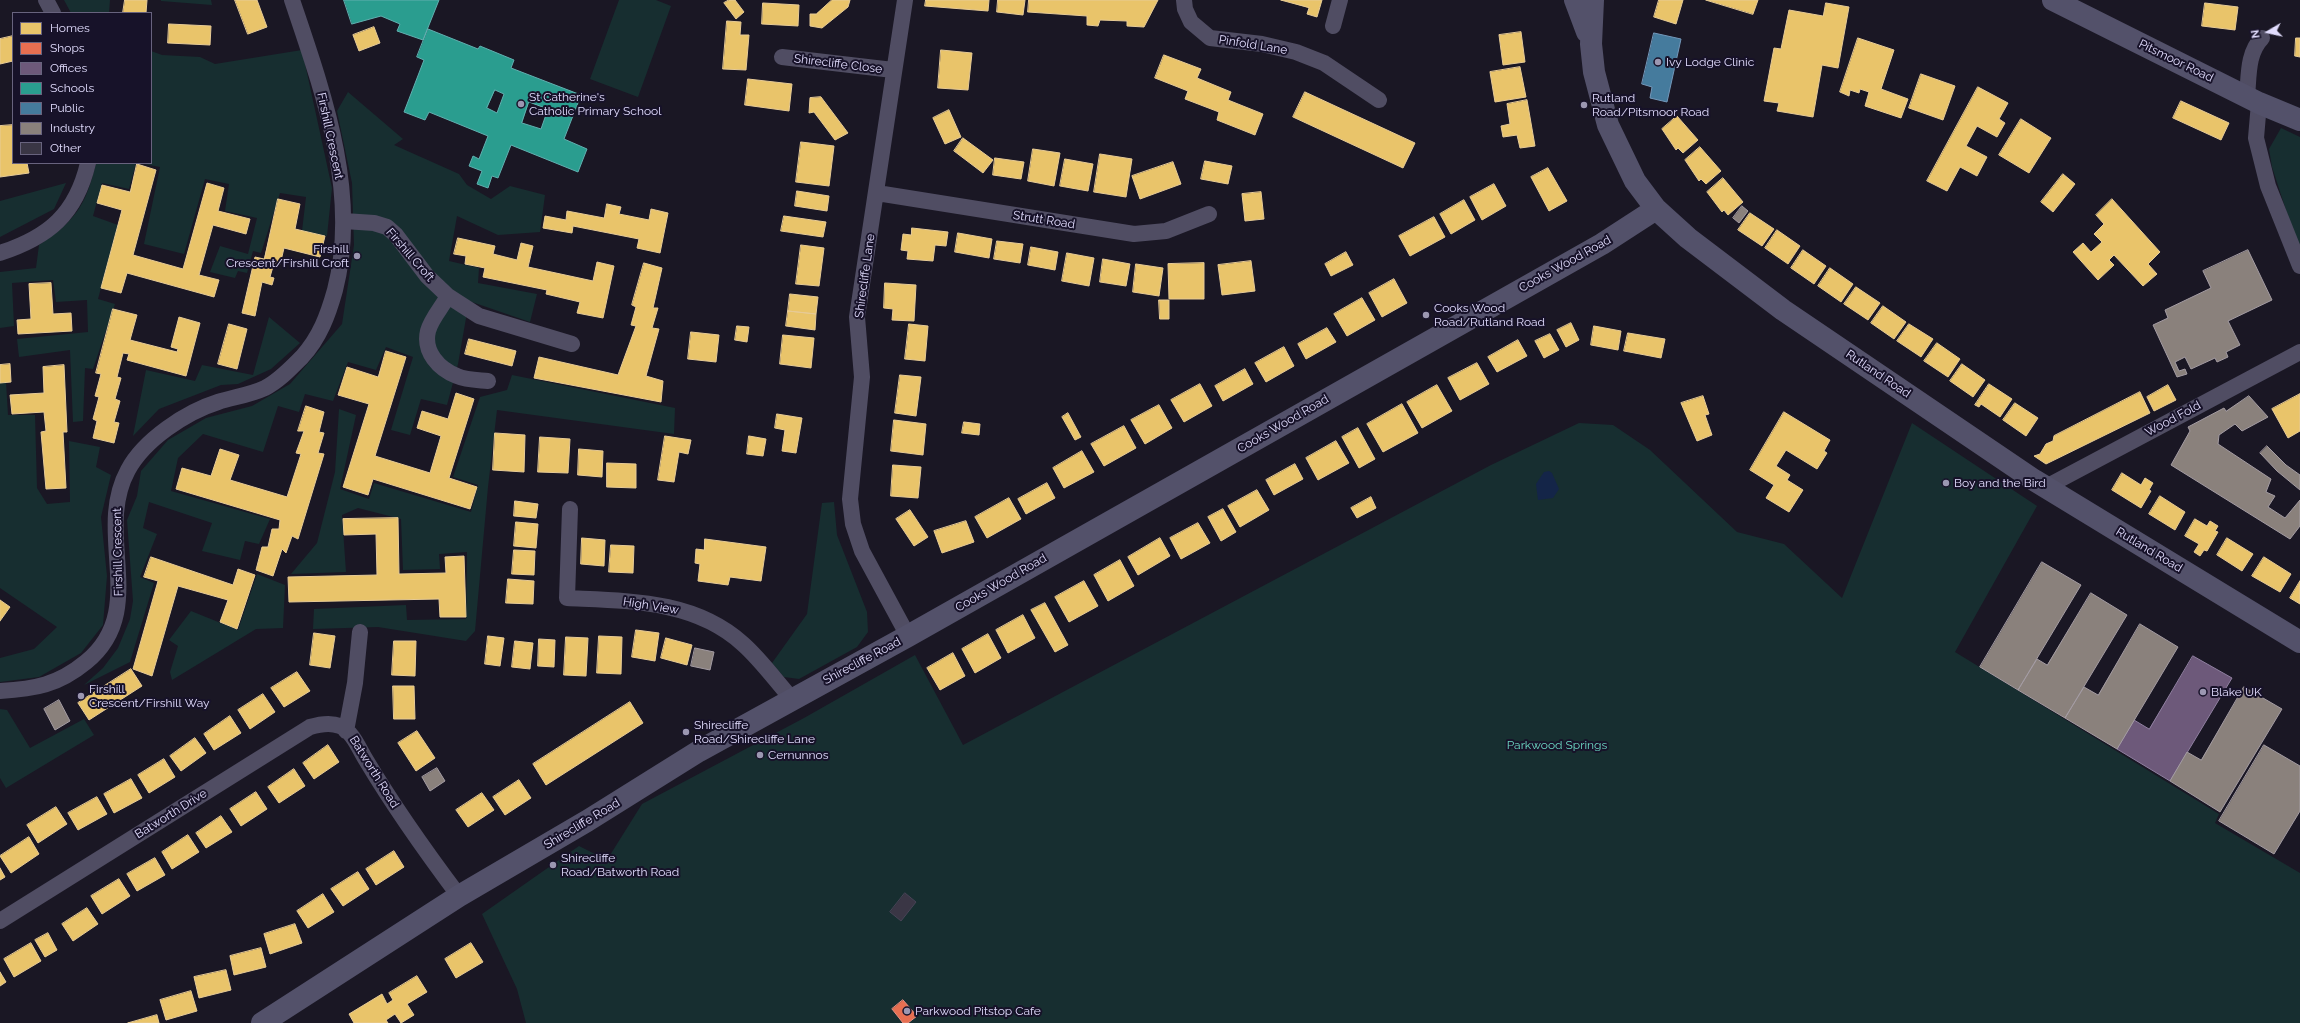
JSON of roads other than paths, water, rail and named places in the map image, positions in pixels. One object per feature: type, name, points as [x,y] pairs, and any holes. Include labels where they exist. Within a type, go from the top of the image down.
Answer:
[{"type":"street","points":[[46,0],[52,12]]},
{"type":"street","name":"Firshill Crescent","points":[[0,691],[22,690],[47,685],[71,674],[93,656],[109,635],[117,613],[120,588],[115,516],[118,498],[128,470],[150,444],[172,424],[194,411],[266,387],[289,370],[306,352],[321,330],[330,306],[339,273],[344,220],[339,166],[320,88],[292,0]]},
{"type":"street","name":"Shirecliffe Lane","points":[[905,0],[893,70],[877,193],[857,316],[862,377],[850,499],[853,524],[862,551],[908,636]]},
{"type":"street","name":"Pinfold Lane","points":[[1184,0],[1185,9],[1191,22],[1210,38],[1262,44],[1296,52],[1324,63],[1379,100]]},
{"type":"street","points":[[1333,26],[1340,0]]},
{"type":"street","points":[[1575,0],[1591,44]]},
{"type":"street","name":"Rutland Road","points":[[1593,0],[1591,44],[1594,72],[1608,125],[1632,175],[1656,209],[1712,258],[1783,310],[2046,486],[2300,642]]},
{"type":"street","name":"Pitsmoor Road","points":[[2053,0],[2253,100],[2300,120]]},
{"type":"street","points":[[2262,38],[2252,53],[2253,100],[2256,138],[2268,186],[2300,266]]},
{"type":"street","name":"Shirecliffe Close","points":[[782,57],[893,70]]},
{"type":"street","points":[[0,253],[30,241],[53,228],[74,202],[83,186],[88,164]]},
{"type":"street","name":"Strutt Road","points":[[877,193],[1134,234],[1166,231],[1209,214]]},
{"type":"street","name":"Cooks Wood Road","points":[[908,636],[1602,244],[1656,209]]},
{"type":"street","name":"Firshill Croft","points":[[344,220],[374,223],[386,227],[396,235],[427,276],[448,296],[479,316],[572,344]]},
{"type":"street","points":[[448,296],[428,329],[426,341],[430,353],[440,367],[458,377],[488,381]]},
{"type":"street","name":"Wood Fold","points":[[2046,486],[2300,352]]},
{"type":"street","name":"High View","points":[[570,509],[567,598],[642,602],[674,608],[706,618],[721,627],[743,644],[792,699]]},
{"type":"street","name":"Batworth Road","points":[[360,632],[354,689],[346,730],[432,861],[459,896]]},
{"type":"street","name":"Shirecliffe Road","points":[[262,1023],[459,896],[574,828],[699,751],[908,636]]},
{"type":"street","name":"Batworth Drive","points":[[0,921],[310,727],[325,723],[340,726],[346,730]]},
{"type":"water","points":[[1549,471],[1552,473],[1559,489],[1553,498],[1538,500],[1536,484],[1544,472]]},
{"type":"place","name":"Ivy Lodge Clinic","points":[[1658,62]]},
{"type":"place","name":"St Catherine's Catholic Primary School","points":[[521,104]]},
{"type":"place","name":"Rutland Road/Pitsmoor Road","points":[[1584,105]]},
{"type":"place","name":"Firshill Crescent/Firshill Croft","points":[[357,256]]},
{"type":"place","name":"Cooks Wood Road/Rutland Road","points":[[1426,315]]},
{"type":"place","name":"Boy and the Bird","points":[[1946,483]]},
{"type":"place","name":"Blake UK","points":[[2203,692]]},
{"type":"place","name":"Firshill Crescent/Firshill Way","points":[[81,696]]},
{"type":"place","name":"Shirecliffe Road/Shirecliffe Lane","points":[[686,732]]},
{"type":"place","name":"Cernunnos","points":[[760,755]]},
{"type":"place","name":"Shirecliffe Road/Batworth Road","points":[[553,865]]},
{"type":"place","name":"Parkwood Pitstop Cafe","points":[[907,1011]]},
{"type":"park label","name":"Parkwood Springs","points":[[1557,745]]}]
